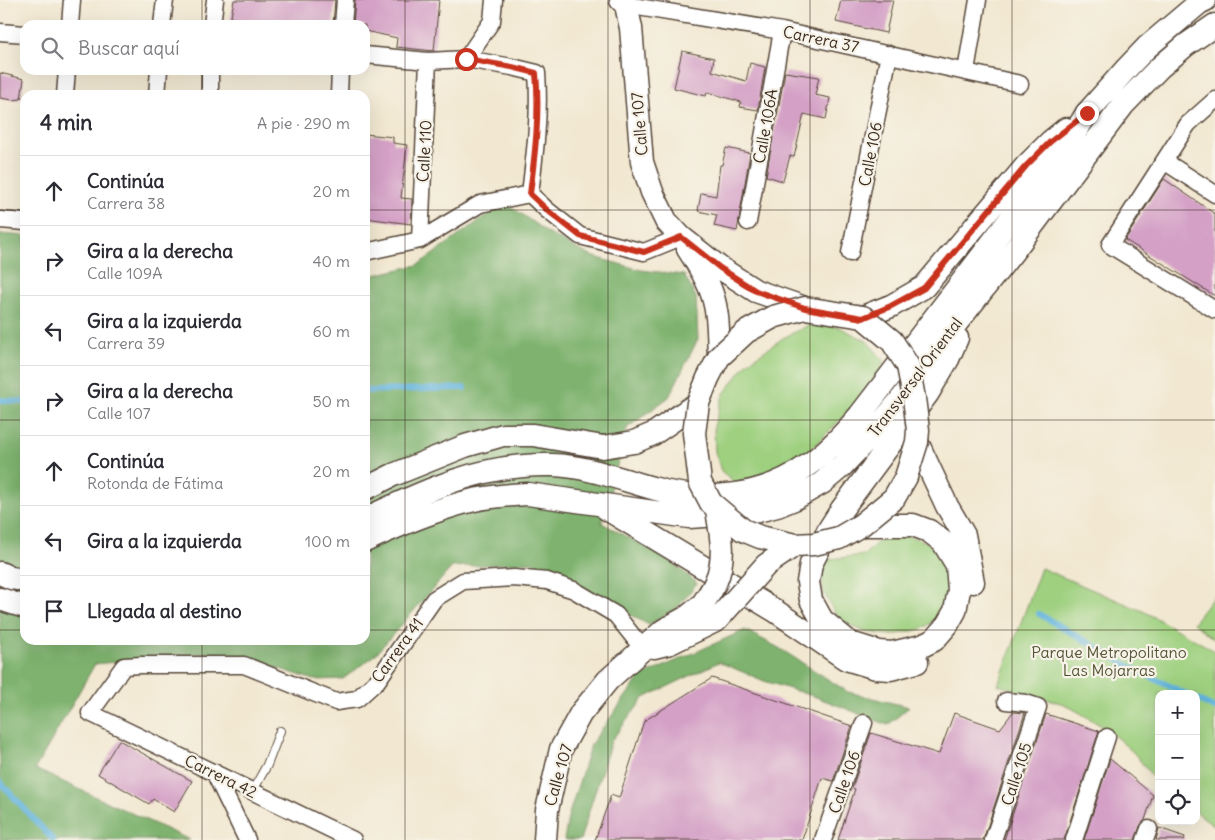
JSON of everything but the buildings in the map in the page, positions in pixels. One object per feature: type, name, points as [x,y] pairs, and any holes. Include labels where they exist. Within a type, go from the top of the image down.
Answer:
[{"type":"main road","name":"Transversal Oriental","points":[[370,517],[448,482],[481,472],[529,465],[577,468],[657,490],[698,497],[743,493],[775,483],[806,466],[836,442],[860,415],[1070,141],[1087,113],[1147,47],[1205,0]]},
{"type":"main road","name":"Calle 107","points":[[625,2],[631,28],[642,162],[652,192],[666,221],[681,237],[720,268],[756,291],[805,308],[863,318]]},
{"type":"main road","name":"Transversal Oriental","points":[[370,539],[426,514],[475,500],[528,494],[689,517],[750,513],[777,506],[794,499],[822,483],[842,466],[903,397],[940,344],[1124,104],[1159,68],[1215,25]]},
{"type":"main road","points":[[805,308],[773,317],[746,332],[718,357],[698,403],[694,434],[700,482],[710,503],[743,530],[760,537],[796,545],[814,544],[839,538],[861,525],[894,498],[906,477],[917,442],[918,430],[908,366],[892,341],[863,318],[891,306],[924,288],[1026,166],[1050,142],[1087,113]]},
{"type":"main road","name":"Calle 107","points":[[681,237],[702,270],[712,295],[717,319],[718,357]]},
{"type":"main road","points":[[917,442],[947,506],[964,534],[963,564],[958,600],[956,611],[947,626],[934,640],[903,652],[879,652],[850,643],[822,620],[811,600],[808,582],[811,564],[842,509],[928,393],[948,359],[971,304]]},
{"type":"main road","points":[[370,486],[393,475],[465,446],[503,435],[533,435],[603,447],[634,442],[653,434],[698,403]]},
{"type":"main road","points":[[600,504],[774,610],[837,654],[856,663],[876,668],[892,669],[917,662],[944,646],[962,623],[970,608],[974,584],[963,564],[943,542],[929,531],[905,524],[861,525]]},
{"type":"main road","points":[[710,612],[722,562],[722,544],[717,510]]},
{"type":"main road","points":[[710,612],[766,565],[796,545]]},
{"type":"main road","points":[[0,573],[20,579]]},
{"type":"main road","points":[[0,599],[20,605]]},
{"type":"main road","name":"Calle 107","points":[[545,840],[547,810],[561,750],[582,713],[608,680],[664,630],[687,616],[710,612]]},
{"type":"street","points":[[70,20],[72,0]]},
{"type":"street","points":[[163,20],[165,0]]},
{"type":"street","points":[[213,20],[215,0]]},
{"type":"street","points":[[343,20],[345,0]]},
{"type":"street","points":[[466,59],[492,21],[494,0]]},
{"type":"street","points":[[966,71],[978,0]]},
{"type":"street","name":"Carrera 37","points":[[625,2],[782,31],[1020,84]]},
{"type":"street","name":"Calle 106A","points":[[748,222],[782,31]]},
{"type":"street","points":[[0,32],[20,34]]},
{"type":"street","name":"Calle 106","points":[[850,253],[889,54]]},
{"type":"street","points":[[370,55],[428,61],[466,59],[536,73],[538,97],[537,140],[530,194]]},
{"type":"street","name":"Calle 110","points":[[420,240],[428,61]]},
{"type":"street","points":[[65,90],[67,75]]},
{"type":"street","points":[[157,90],[158,75]]},
{"type":"street","points":[[210,75],[210,90]]},
{"type":"street","points":[[339,90],[340,75]]},
{"type":"street","points":[[1215,100],[1188,124],[1110,244],[1215,310]]},
{"type":"street","points":[[1164,161],[1215,194]]},
{"type":"street","points":[[530,194],[580,236],[644,252],[681,237]]},
{"type":"street","points":[[370,251],[420,240],[480,204],[530,194]]},
{"type":"street","points":[[0,220],[20,222]]},
{"type":"street","name":"Carrera 41","points":[[90,713],[124,666],[141,665],[244,665],[336,702],[358,699],[377,681],[434,599],[463,582],[522,579],[547,581],[574,590],[616,615],[643,649]]},
{"type":"street","name":"Calle 105","points":[[993,840],[1038,707],[1006,700]]},
{"type":"street","name":"Carrera 42","points":[[90,713],[353,840]]},
{"type":"street","name":"Calle 106","points":[[823,840],[864,723]]},
{"type":"street","points":[[1074,840],[1107,737]]},
{"type":"street","points":[[214,772],[247,840]]},
{"type":"lane","points":[[252,792],[267,765],[280,731]]},
{"type":"green space","points":[[505,202],[549,234],[591,256],[641,270],[684,275],[696,297],[698,339],[669,397],[627,428],[602,523],[668,559],[697,583],[678,607],[649,625],[533,562],[452,567],[374,656],[343,679],[314,680],[247,658],[203,653],[95,664],[35,769],[190,840],[0,840],[0,234],[20,236],[20,645],[370,645],[370,276],[418,265]]},
{"type":"green space","points":[[809,325],[839,327],[867,341],[884,361],[877,377],[849,411],[810,450],[768,475],[737,484],[721,471],[715,452],[714,426],[723,395],[747,363],[783,338]]},
{"type":"green space","points":[[908,536],[925,541],[942,553],[952,596],[944,614],[922,629],[892,635],[865,632],[838,619],[823,591],[823,560],[864,555],[880,540]]},
{"type":"green space","name":"Parque Metropolitano Las Mojarras","points":[[1041,568],[1145,612],[1215,651],[1215,826],[1200,815],[1200,690],[1155,690],[1155,780],[1134,753],[1108,730],[1082,714],[1064,704],[998,685]]},
{"type":"green space","points":[[1215,595],[1215,640],[1193,623]]},
{"type":"green space","points":[[745,630],[779,648],[848,692],[909,707],[888,725],[816,697],[764,681],[719,662],[644,698],[611,741],[580,840],[564,840],[568,817],[591,744],[640,677]]},
{"type":"waterway","points":[[370,391],[464,388]]},
{"type":"waterway","points":[[0,400],[20,402]]},
{"type":"waterway","points":[[1039,614],[1134,669],[1178,690]]},
{"type":"waterway","points":[[1200,701],[1215,708]]},
{"type":"waterway","points":[[0,782],[53,840]]},
{"type":"route","points":[[466,59],[536,73],[538,97],[537,140],[530,194],[580,236],[644,252],[681,237],[720,268],[756,291],[805,308],[863,318],[891,306],[924,288],[1026,166],[1050,142],[1087,113]]}]
